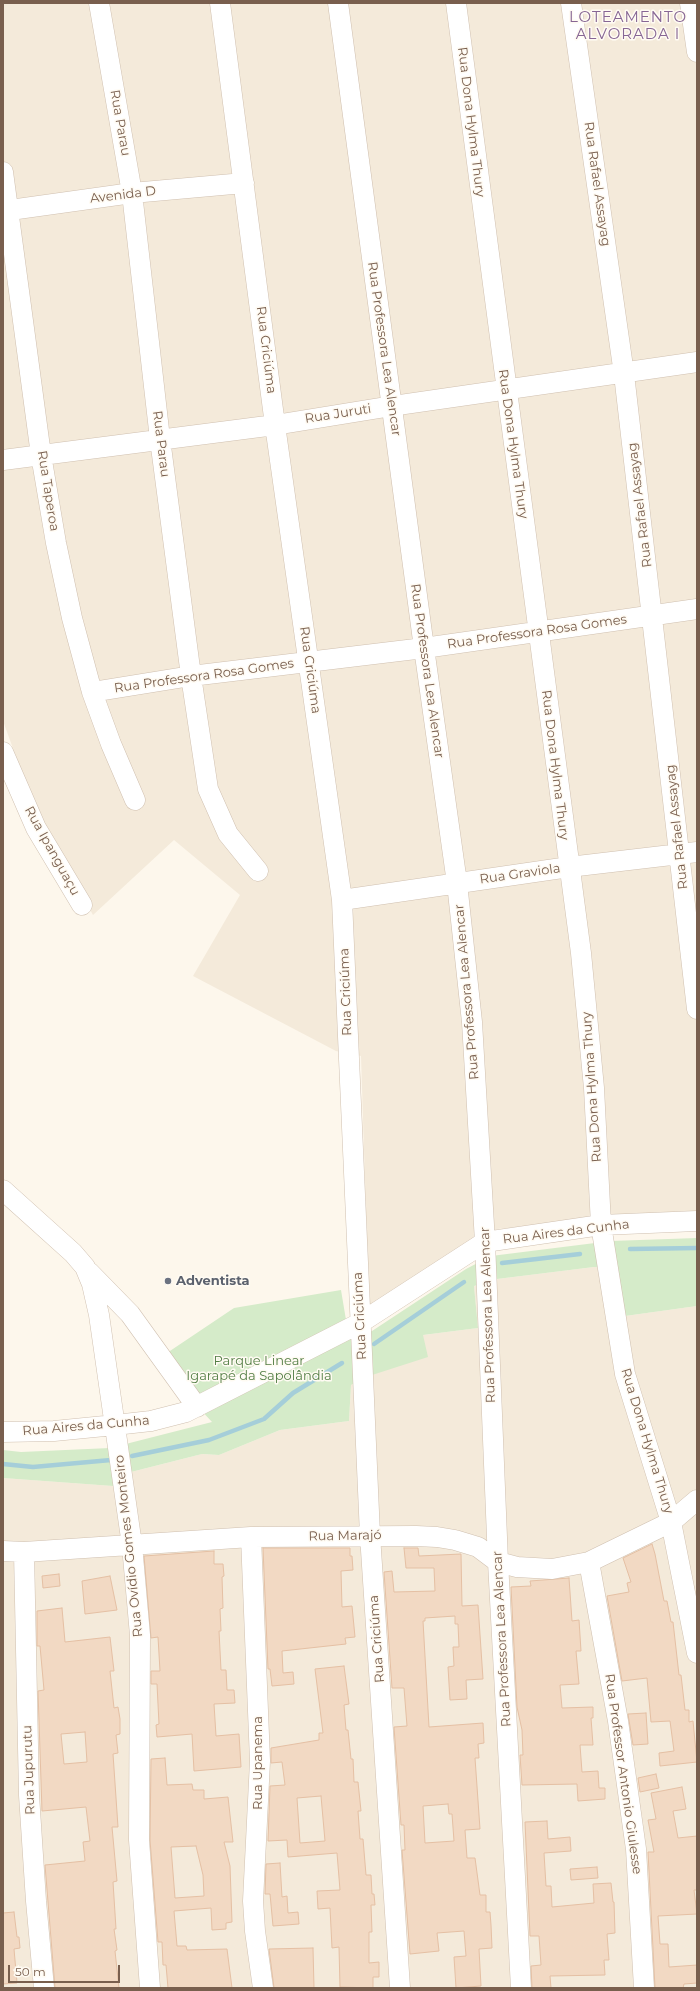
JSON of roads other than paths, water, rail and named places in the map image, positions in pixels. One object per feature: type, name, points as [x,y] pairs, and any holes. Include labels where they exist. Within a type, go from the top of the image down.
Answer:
[{"type":"street","name":"Rua Parau","points":[[99,3],[132,193],[160,439],[191,676],[208,788],[228,834],[258,871]]},
{"type":"street","name":"Rua Criciúma","points":[[220,3],[275,424],[342,900],[370,1536],[400,1988]]},
{"type":"street","name":"Rua Professora Lea Alencar","points":[[338,3],[424,648],[457,883],[472,1022],[485,1242],[498,1562],[521,1988]]},
{"type":"street","name":"Rua Dona Hylma Thury","points":[[456,3],[581,953],[594,1088],[601,1225],[624,1374],[671,1522],[697,1653]]},
{"type":"street","name":"Rua Rafael Assayag","points":[[571,3],[624,374],[653,616],[689,853],[697,1009]]},
{"type":"street","points":[[690,3],[697,52]]},
{"type":"street","name":"Rua Taperoa","points":[[3,172],[5,211],[41,456],[56,543],[72,618],[92,692],[110,744],[135,800]]},
{"type":"street","name":"Avenida D","points":[[5,211],[132,193],[244,183]]},
{"type":"street","name":"Rua Juruti","points":[[3,460],[275,424],[392,406],[624,374],[697,362]]},
{"type":"street","name":"Rua Professora Rosa Gomes","points":[[92,692],[191,676],[424,648],[697,609]]},
{"type":"street","name":"Rua Ipanguaçu","points":[[3,752],[36,828],[82,905]]},
{"type":"street","name":"Rua Graviola","points":[[342,900],[457,883],[689,853]]},
{"type":"street","name":"Rua Ovídio Gomes Monteiro","points":[[3,1190],[73,1253],[85,1267],[92,1284],[99,1314],[132,1545],[140,1635],[139,1840],[150,1988]]},
{"type":"street","name":"Rua Aires da Cunha","points":[[3,1432],[54,1431],[151,1421],[197,1408],[360,1323],[485,1242],[601,1225],[697,1221]]},
{"type":"street","points":[[85,1267],[130,1314],[197,1408]]},
{"type":"street","points":[[671,1522],[697,1500]]},
{"type":"street","name":"Rua Marajó","points":[[3,1551],[24,1552],[251,1538],[370,1536],[437,1537],[455,1540],[478,1548],[498,1562],[517,1567],[552,1569],[589,1562],[671,1522]]},
{"type":"street","name":"Rua Upanema","points":[[251,1538],[260,1761],[253,1901],[255,1931],[263,1988]]},
{"type":"street","name":"Rua Jupurutu","points":[[24,1552],[29,1795],[36,1901],[44,1988]]},
{"type":"street","name":"Rua Professor Antonio Giulesse","points":[[589,1562],[618,1721],[636,1849],[644,1988]]},
{"type":"waterway","points":[[630,1249],[697,1248]]},
{"type":"waterway","points":[[502,1263],[580,1254]]},
{"type":"waterway","points":[[374,1344],[464,1282]]},
{"type":"waterway","points":[[132,1456],[209,1440],[264,1419],[293,1393],[342,1363]]},
{"type":"waterway","points":[[3,1464],[33,1467],[111,1460]]},
{"type":"place","name":"Adventista","points":[[168,1281]]},
{"type":"district","name":"LOTEAMENTO ALVORADA I","points":[[628,26]]},
{"type":"park label","name":"Parque Linear Igarapé da Sapolândia","points":[[259,1368]]}]
